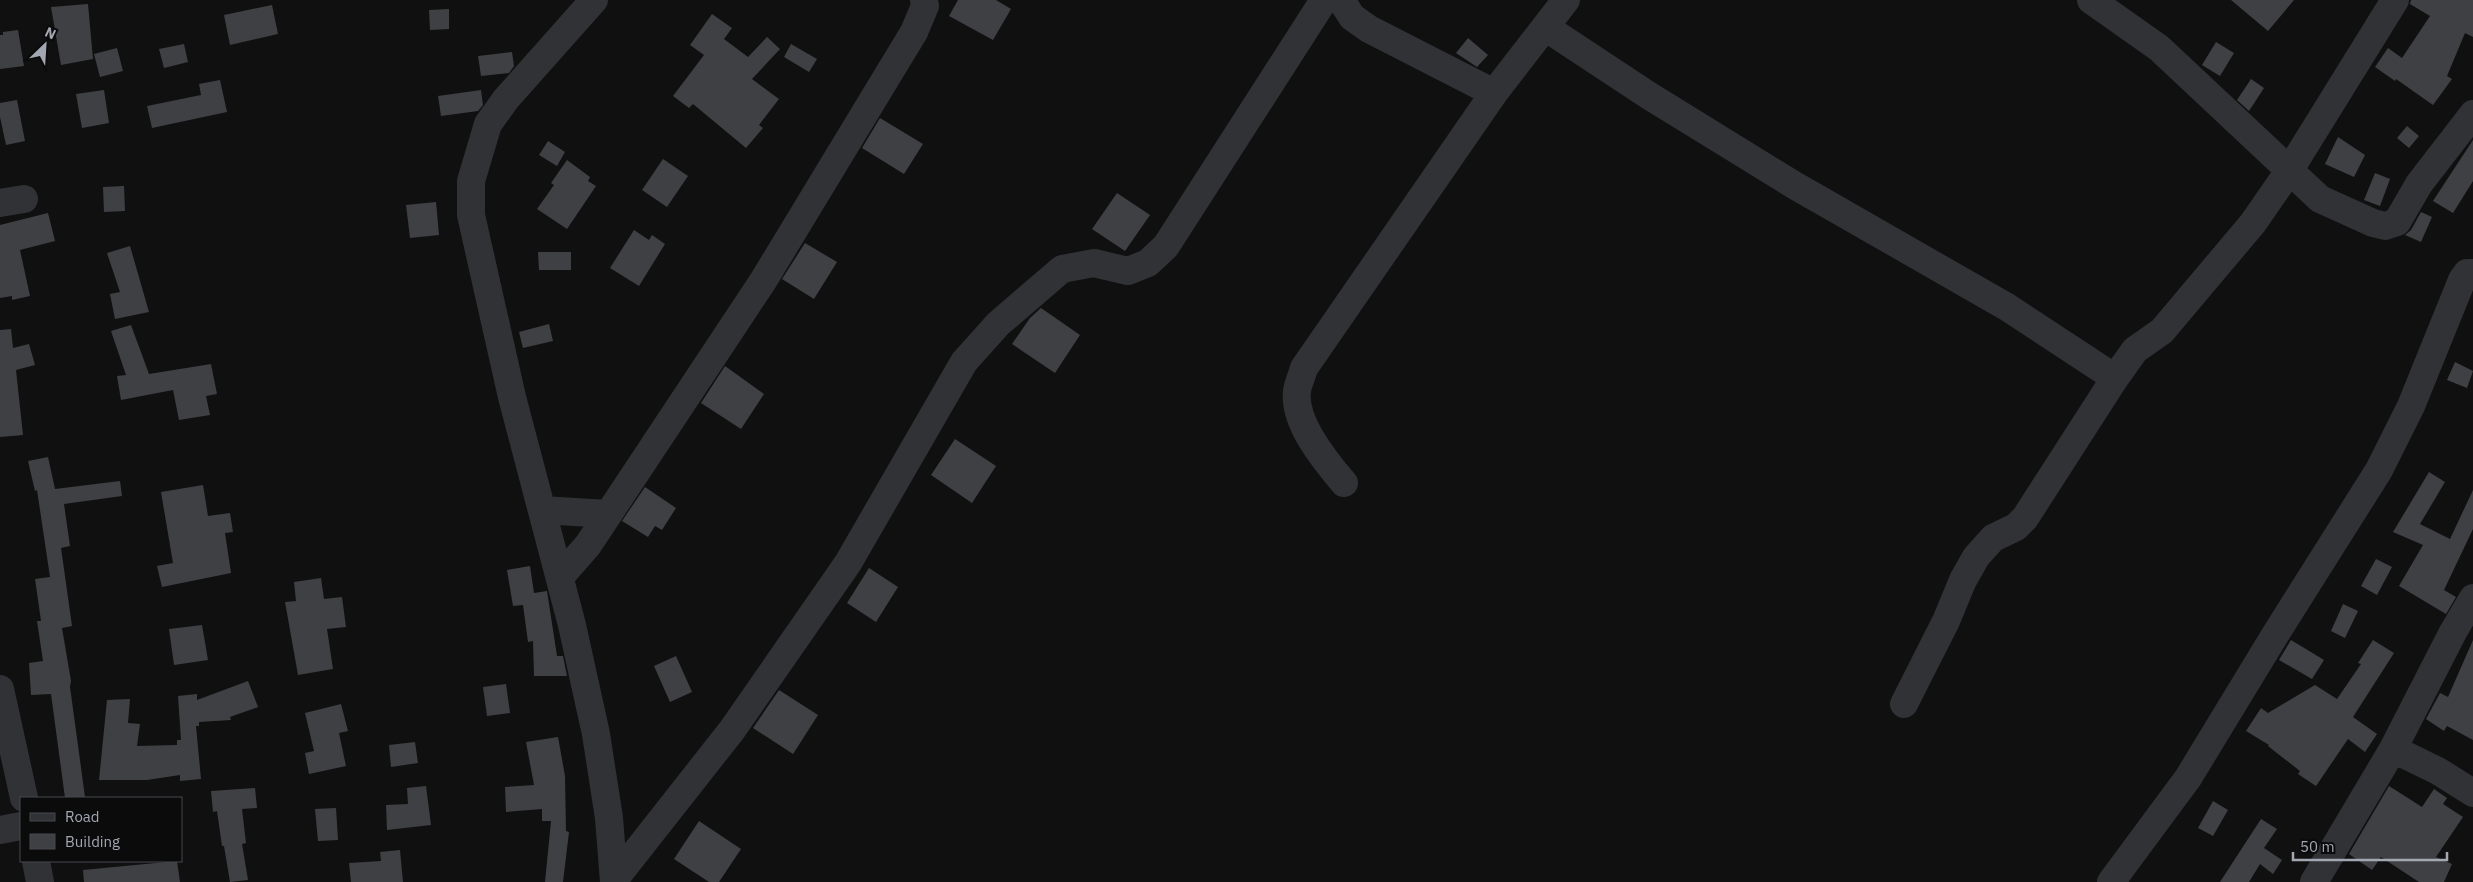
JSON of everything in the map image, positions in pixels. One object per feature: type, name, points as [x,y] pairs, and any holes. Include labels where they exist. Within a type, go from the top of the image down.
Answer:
[{"type":"street","points":[[594,0],[506,99],[488,124],[472,181],[472,216],[512,397],[560,577],[596,734],[609,818],[614,881]]},
{"type":"street","points":[[560,577],[588,545],[764,281],[914,32],[925,6],[924,0]]},
{"type":"street","points":[[614,881],[732,730],[848,563],[964,362],[998,324],[1062,269],[1094,263],[1128,270],[1148,263],[1166,246],[1324,0]]},
{"type":"street","points":[[1341,0],[1352,17],[1369,29],[1494,93]]},
{"type":"street","points":[[1344,483],[1319,454],[1301,416],[1297,392],[1304,368],[1494,93],[1566,0]]},
{"type":"street","points":[[2091,0],[2159,48],[2320,199],[2385,226],[2397,222],[2418,184],[2473,114]]},
{"type":"street","points":[[1904,704],[1946,621],[1963,580],[1976,558],[1993,538],[2016,527],[2025,518],[2135,350],[2162,331],[2253,223],[2290,171],[2395,0]]},
{"type":"street","points":[[1545,27],[1648,95],[1763,166],[2007,307],[2115,378]]},
{"type":"street","points":[[2111,882],[2188,778],[2275,634],[2379,470],[2411,406],[2462,280],[2467,273],[2473,273]]},
{"type":"street","points":[[542,510],[608,514]]},
{"type":"street","points":[[2314,882],[2393,749],[2453,632],[2473,598]]},
{"type":"street","points":[[0,689],[24,797]]},
{"type":"street","points":[[2393,749],[2438,770],[2473,793]]},
{"type":"street","points":[[0,830],[20,826]]},
{"type":"street","points":[[36,862],[40,882]]},
{"type":"building","points":[[958,0],[996,0],[1011,9],[993,40],[949,16]]},
{"type":"building","points":[[2231,0],[2294,0],[2268,31]]},
{"type":"building","points":[[2411,0],[2473,0],[2473,37],[2465,33],[2447,76],[2452,79],[2433,105],[2375,67],[2388,48],[2402,58],[2430,16],[2410,4]]},
{"type":"building","points":[[88,4],[93,59],[61,65],[51,7]]},
{"type":"building","points":[[272,5],[278,34],[230,45],[224,15]]},
{"type":"building","points":[[449,9],[449,29],[430,30],[429,10]]},
{"type":"building","points":[[712,14],[732,28],[724,39],[748,57],[767,37],[780,49],[752,79],[779,99],[759,125],[763,128],[746,148],[693,104],[689,108],[673,96],[704,55],[690,45]]},
{"type":"building","points":[[18,30],[24,66],[0,69],[0,35],[3,35],[3,32]]},
{"type":"building","points":[[1468,38],[1488,55],[1477,67],[1456,53]]},
{"type":"building","points":[[2216,42],[2234,53],[2220,76],[2202,65]]},
{"type":"building","points":[[184,44],[188,62],[164,68],[159,49]]},
{"type":"building","points":[[791,44],[817,59],[809,72],[784,57]]},
{"type":"building","points":[[117,48],[123,71],[100,77],[94,54]]},
{"type":"building","points":[[512,52],[514,66],[509,73],[481,76],[478,56]]},
{"type":"building","points":[[2251,79],[2264,88],[2249,111],[2237,100]]},
{"type":"building","points":[[220,80],[227,112],[152,128],[147,106],[201,95],[199,84]]},
{"type":"building","points":[[104,90],[109,123],[82,128],[76,94]]},
{"type":"building","points":[[481,90],[483,105],[478,111],[441,116],[438,96]]},
{"type":"building","points":[[17,100],[25,141],[6,145],[0,117],[0,103]]},
{"type":"building","points":[[880,118],[923,144],[904,174],[862,148]]},
{"type":"building","points":[[2407,126],[2419,136],[2409,148],[2397,138]]},
{"type":"building","points":[[2338,137],[2365,155],[2354,177],[2325,164]]},
{"type":"building","points":[[2473,140],[2473,181],[2453,213],[2433,201]]},
{"type":"building","points":[[548,141],[565,152],[557,166],[539,155]]},
{"type":"building","points":[[663,159],[688,176],[667,207],[642,190]]},
{"type":"building","points":[[567,160],[590,177],[588,181],[596,186],[567,229],[537,209],[554,185],[551,183]]},
{"type":"building","points":[[2375,173],[2390,179],[2380,206],[2364,200]]},
{"type":"building","points":[[124,186],[125,211],[104,212],[103,187]]},
{"type":"building","points":[[1117,193],[1150,215],[1125,251],[1092,229]]},
{"type":"building","points":[[436,202],[439,235],[410,238],[406,205]]},
{"type":"building","points":[[2421,212],[2432,217],[2421,242],[2405,235],[2411,230]]},
{"type":"building","points":[[48,213],[55,241],[20,250],[30,296],[12,300],[12,296],[0,298],[0,225]]},
{"type":"building","points":[[634,230],[649,240],[652,235],[665,244],[639,286],[610,268]]},
{"type":"building","points":[[805,243],[837,262],[814,299],[782,279]]},
{"type":"building","points":[[130,246],[149,312],[115,319],[110,294],[120,292],[107,253]]},
{"type":"building","points":[[538,252],[571,252],[571,270],[539,270]]},
{"type":"building","points":[[1041,308],[1080,335],[1055,373],[1012,344],[1030,318]]},
{"type":"building","points":[[549,324],[553,341],[523,348],[519,332]]},
{"type":"building","points":[[131,325],[149,374],[211,364],[217,394],[206,396],[210,415],[179,420],[173,390],[121,400],[117,376],[126,375],[111,331]]},
{"type":"building","points":[[11,329],[13,348],[29,344],[35,365],[16,370],[23,435],[0,437],[0,330]]},
{"type":"building","points":[[2455,362],[2473,371],[2467,388],[2447,380]]},
{"type":"building","points":[[725,366],[764,394],[741,429],[701,403]]},
{"type":"building","points":[[955,439],[996,466],[972,503],[931,475]]},
{"type":"building","points":[[48,457],[55,489],[120,481],[122,496],[64,504],[70,546],[61,548],[72,626],[62,628],[71,681],[70,687],[85,797],[65,797],[51,694],[31,695],[29,663],[43,661],[37,621],[41,621],[35,579],[50,577],[37,490],[35,491],[28,461]]},
{"type":"building","points":[[2429,472],[2445,482],[2420,524],[2450,539],[2473,490],[2473,529],[2444,590],[2456,597],[2446,614],[2399,586],[2423,545],[2393,532]]},
{"type":"building","points":[[203,485],[208,516],[230,513],[233,532],[225,533],[231,573],[162,587],[157,566],[173,563],[161,492]]},
{"type":"building","points":[[645,487],[676,508],[662,530],[655,526],[648,537],[622,521]]},
{"type":"building","points":[[2376,559],[2392,567],[2377,595],[2361,586]]},
{"type":"building","points":[[530,566],[534,593],[547,591],[557,656],[563,656],[567,676],[534,676],[533,641],[528,642],[523,605],[513,606],[507,570]]},
{"type":"building","points":[[869,568],[898,587],[876,622],[847,603]]},
{"type":"building","points":[[321,578],[324,599],[342,597],[346,627],[327,629],[333,669],[298,675],[285,602],[296,601],[294,582]]},
{"type":"building","points":[[2343,604],[2358,611],[2345,638],[2331,631]]},
{"type":"building","points":[[202,625],[208,660],[174,665],[169,629]]},
{"type":"building","points":[[2291,640],[2324,660],[2312,679],[2279,660]]},
{"type":"building","points":[[2373,640],[2394,653],[2353,717],[2377,734],[2365,752],[2348,739],[2316,786],[2298,774],[2300,771],[2269,745],[2246,731],[2261,708],[2268,713],[2315,685],[2337,699],[2361,664],[2358,663]]},
{"type":"building","points":[[2473,640],[2473,740],[2447,726],[2444,731],[2426,719],[2440,693],[2448,697]]},
{"type":"building","points":[[676,656],[692,692],[670,702],[654,666]]},
{"type":"building","points":[[248,681],[258,707],[230,717],[231,720],[199,722],[199,726],[196,726],[201,779],[180,781],[180,775],[147,780],[99,780],[107,700],[130,699],[128,723],[140,724],[137,746],[177,745],[177,740],[181,740],[178,696],[197,694],[197,700]]},
{"type":"building","points":[[506,684],[510,713],[487,716],[483,687]]},
{"type":"building","points":[[779,690],[818,715],[793,754],[753,728]]},
{"type":"building","points":[[341,704],[348,731],[339,733],[346,766],[309,774],[305,753],[314,751],[305,713]]},
{"type":"building","points":[[558,737],[565,776],[566,831],[569,832],[563,882],[545,882],[551,821],[542,821],[542,809],[506,812],[505,787],[534,785],[526,742]]},
{"type":"building","points":[[415,742],[418,763],[391,767],[389,745]]},
{"type":"building","points":[[426,786],[431,825],[387,830],[386,805],[408,804],[407,788]]},
{"type":"building","points":[[2389,786],[2422,807],[2434,789],[2447,798],[2443,804],[2463,817],[2436,857],[2452,864],[2444,882],[2419,882],[2381,857],[2372,870],[2349,854]]},
{"type":"building","points":[[255,788],[257,808],[242,809],[246,843],[242,844],[248,880],[230,882],[217,811],[213,812],[211,791]]},
{"type":"building","points":[[2213,801],[2228,810],[2213,836],[2198,828]]},
{"type":"building","points":[[336,808],[338,840],[318,841],[315,809]]},
{"type":"building","points":[[2261,819],[2277,829],[2264,848],[2282,860],[2273,874],[2260,864],[2249,882],[2220,882]]},
{"type":"building","points":[[699,821],[741,849],[719,882],[709,882],[674,859]]},
{"type":"building","points":[[400,850],[403,882],[351,882],[349,863],[381,861],[380,852]]},
{"type":"building","points":[[177,862],[180,882],[84,882],[83,870]]}]
